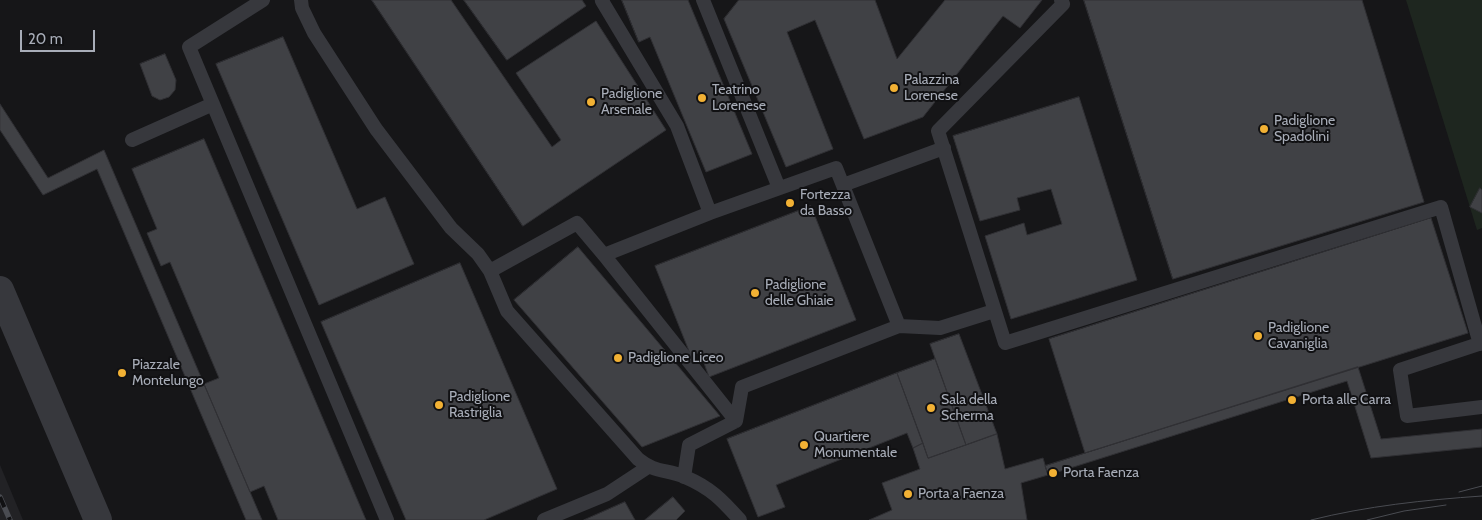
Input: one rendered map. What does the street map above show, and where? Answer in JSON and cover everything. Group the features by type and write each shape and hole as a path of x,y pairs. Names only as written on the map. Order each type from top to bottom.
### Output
{"street":[{"path":"0,290 98,520"}],"lane":[{"path":"263,0 189,47 387,520"},
{"path":"302,0 302,8 314,33 376,129 451,228 478,254 490,271 507,311 638,459 648,467 684,477 714,492 740,520"},
{"path":"603,0 677,126 710,213"},
{"path":"703,0 779,188"},
{"path":"1061,0 1063,4 938,131 1005,343 1441,207 1481,344 1400,370 1407,416 1482,407"},
{"path":"132,140 213,104"},
{"path":"843,185 944,148"},
{"path":"604,255 710,213 836,168 899,326"},
{"path":"490,271 577,223 736,421"},
{"path":"736,421 742,387 899,326 940,328 994,311"},
{"path":"684,477 689,445 736,421"},
{"path":"544,520 607,494 648,467"}],"shaded area":[{"path":"1406,0 1482,0 1482,228 1477,230"},
{"path":"0,465 23,520 0,520"}],"building":[{"name":"Padiglione Arsenale","path":"372,0 451,0 552,147 561,140 516,73 596,21 666,130 523,226"},
{"path":"464,0 582,0 586,6 507,60"},
{"name":"Teatrino Lorenese","path":"622,0 688,0 752,154 706,172 650,37 639,42"},
{"name":"Palazzina Lorenese","path":"739,0 875,0 897,59 945,0 1042,0 1020,28 1003,16 923,117 864,139 815,20 787,32 833,149 786,167 724,19"},
{"name":"Padiglione Spadolini","path":"1084,0 1362,0 1424,202 1173,279"},
{"path":"283,37 357,209 385,197 414,264 319,305 216,64"},
{"path":"165,54 176,80 175,90 169,97 160,100 152,96 140,64"},
{"path":"1079,97 1137,280 1011,319 985,236 1024,223 1027,235 1062,224 1051,189 1017,198 1020,210 980,221 953,136"},
{"path":"0,104 48,178 104,150 262,520 246,520 97,169 43,195 0,130"},
{"path":"204,139 366,520 278,520 264,486 250,492 204,384 219,378 170,262 161,266 147,233 157,229 132,169"},
{"path":"1480,188 1482,190 1482,213 1470,207"},
{"name":"Padiglione delle Ghiaie","path":"811,206 856,320 709,377 700,352 691,356 655,266"},
{"name":"Padiglione Cavaniglia","path":"1431,218 1468,333 1085,453 1049,339"},
{"name":"Padiglione Liceo","path":"578,247 720,416 642,447 514,300"},
{"name":"Padiglione Rastriglia","path":"460,263 557,489 484,520 406,520 321,322"},
{"path":"959,334 997,434 966,445 930,344"},
{"name":"Sala della Scherma","path":"935,359 966,445 928,458 897,373"},
{"path":"1358,367 1381,439 1482,429 1482,447 1371,458 1347,381 1048,475 1045,466"},
{"name":"Quartiere Monumentale","path":"897,373 923,443 913,448 907,433 776,485 785,507 758,517 727,439"},
{"path":"997,434 1005,469 1043,458 1048,475 1021,483 1027,520 869,520 892,510 882,483 920,469 913,448 923,443 928,458"},
{"path":"673,497 685,511 676,520 645,520"},
{"path":"625,502 635,520 584,520"}],"tram line":[{"path":"1459,492 1482,486"},
{"path":"1311,520 1396,504 1482,496"},
{"path":"1367,520 1404,511 1446,505"}],"railway":[{"path":"0,497 10,520"}],"place":[{"name":"Palazzina Lorenese","path":"894,88"},
{"name":"Teatrino Lorenese","path":"702,98"},
{"name":"Padiglione Arsenale","path":"591,102"},
{"name":"Padiglione Spadolini","path":"1264,129"},
{"name":"Fortezza da Basso","path":"790,203"},
{"name":"Padiglione delle Ghiaie","path":"755,293"},
{"name":"Padiglione Cavaniglia","path":"1258,336"},
{"name":"Padiglione Liceo","path":"618,358"},
{"name":"Piazzale Montelungo","path":"122,373"},
{"name":"Porta alle Carra","path":"1292,400"},
{"name":"Padiglione Rastriglia","path":"439,405"},
{"name":"Sala della Scherma","path":"931,408"},
{"name":"Quartiere Monumentale","path":"804,445"},
{"name":"Porta Faenza","path":"1053,473"},
{"name":"Porta a Faenza","path":"908,494"}]}
